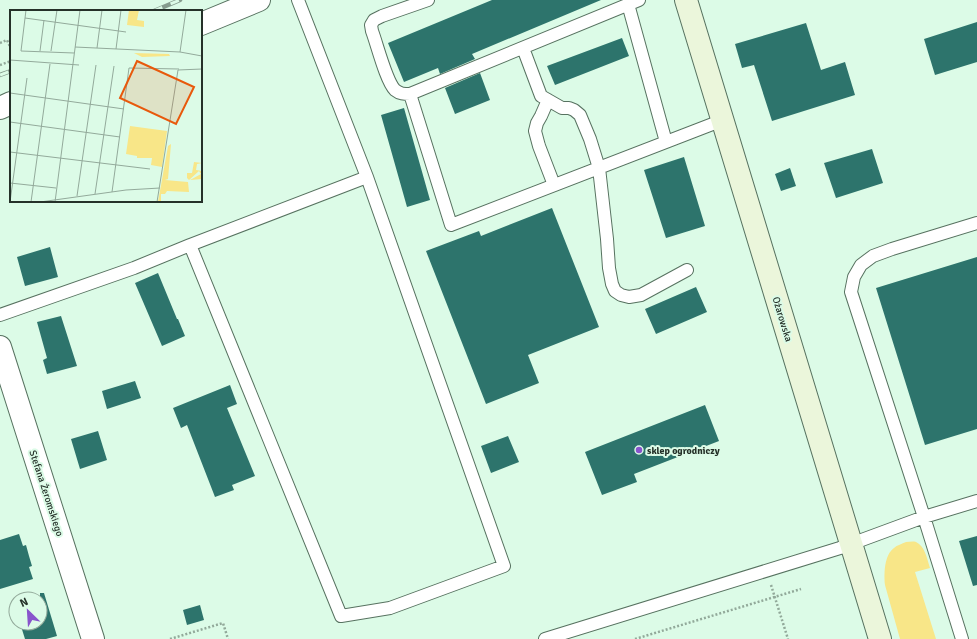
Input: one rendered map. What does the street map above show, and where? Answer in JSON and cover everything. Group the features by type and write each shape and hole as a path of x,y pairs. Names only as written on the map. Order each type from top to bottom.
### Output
{"main road":[{"name":"Ożarowska","path":"686,0 880,639"}],"street":[{"path":"202,24 259,0"},
{"path":"0,108 10,103"},
{"name":"Stefana Żeromskiego","path":"0,347 93,639"}],"lane":[{"path":"190,245 341,616 390,608 504,566 367,177 298,0"},
{"path":"428,0 382,16 374,20 371,25 389,81 396,91 402,94 410,94 634,2 666,142"},
{"path":"523,48 541,96 562,108 574,110 580,115 590,139 599,168 609,268 615,291 621,295 629,297 640,294 687,270"},
{"path":"410,94 451,225 723,120"},
{"path":"548,100 537,123 535,131 539,146 554,185"},
{"path":"0,315 134,268 367,177"},
{"path":"962,639 851,292 854,277 861,265 873,256 977,223"},
{"path":"545,639 852,544 924,517 977,501"}],"path":[{"path":"0,43 7,40 10,47"},
{"path":"0,65 10,61"},
{"path":"767,571 788,639"},
{"path":"635,639 801,589"},
{"path":"170,639 223,623 228,639"}],"shaded area":[{"path":"906,542 915,542 922,546 928,561 930,568 915,572 936,639 900,639 885,585 885,570 886,560 891,551 897,546"}],"building":[{"path":"492,0 601,0 472,54 475,59 440,74 438,68 404,82 388,43"},
{"path":"977,22 977,62 935,75 924,39"},
{"path":"806,23 821,70 845,62 855,95 772,121 754,65 742,68 735,44"},
{"path":"622,38 629,56 555,85 547,66"},
{"path":"480,73 490,100 455,114 445,88"},
{"path":"404,108 430,200 407,207 381,115"},
{"path":"872,149 883,183 836,198 824,163"},
{"path":"684,157 705,226 666,238 644,170"},
{"path":"790,168 796,186 781,191 775,174"},
{"path":"552,208 599,327 528,355 539,383 486,404 426,251 479,231 481,236"},
{"path":"50,247 58,277 25,286 17,257"},
{"path":"977,257 977,429 925,445 876,288"},
{"path":"158,273 185,336 162,346 135,283"},
{"path":"696,287 707,312 656,334 645,309"},
{"path":"61,316 77,366 47,374 43,360 47,358 37,322"},
{"path":"135,381 141,398 107,409 102,391"},
{"path":"230,385 237,404 227,408 255,476 232,485 234,490 215,497 187,425 181,428 173,408"},
{"name":"sklep ogrodniczy","path":"705,405 719,441 634,474 637,482 602,495 585,452"},
{"path":"98,431 107,460 80,469 71,439"},
{"path":"508,436 519,462 491,473 481,446"},
{"path":"19,534 23,546 26,545 32,566 29,567 33,579 0,589 0,540"},
{"path":"977,536 977,585 973,586 959,541"},
{"path":"200,605 204,620 187,625 183,610"},
{"path":"48,606 57,636 46,639 25,639 22,631 48,631"}],"railway":[{"path":"156,10 180,0"},
{"path":"0,75 10,71"}],"place":[{"name":"sklep ogrodniczy","path":"639,450"}]}
